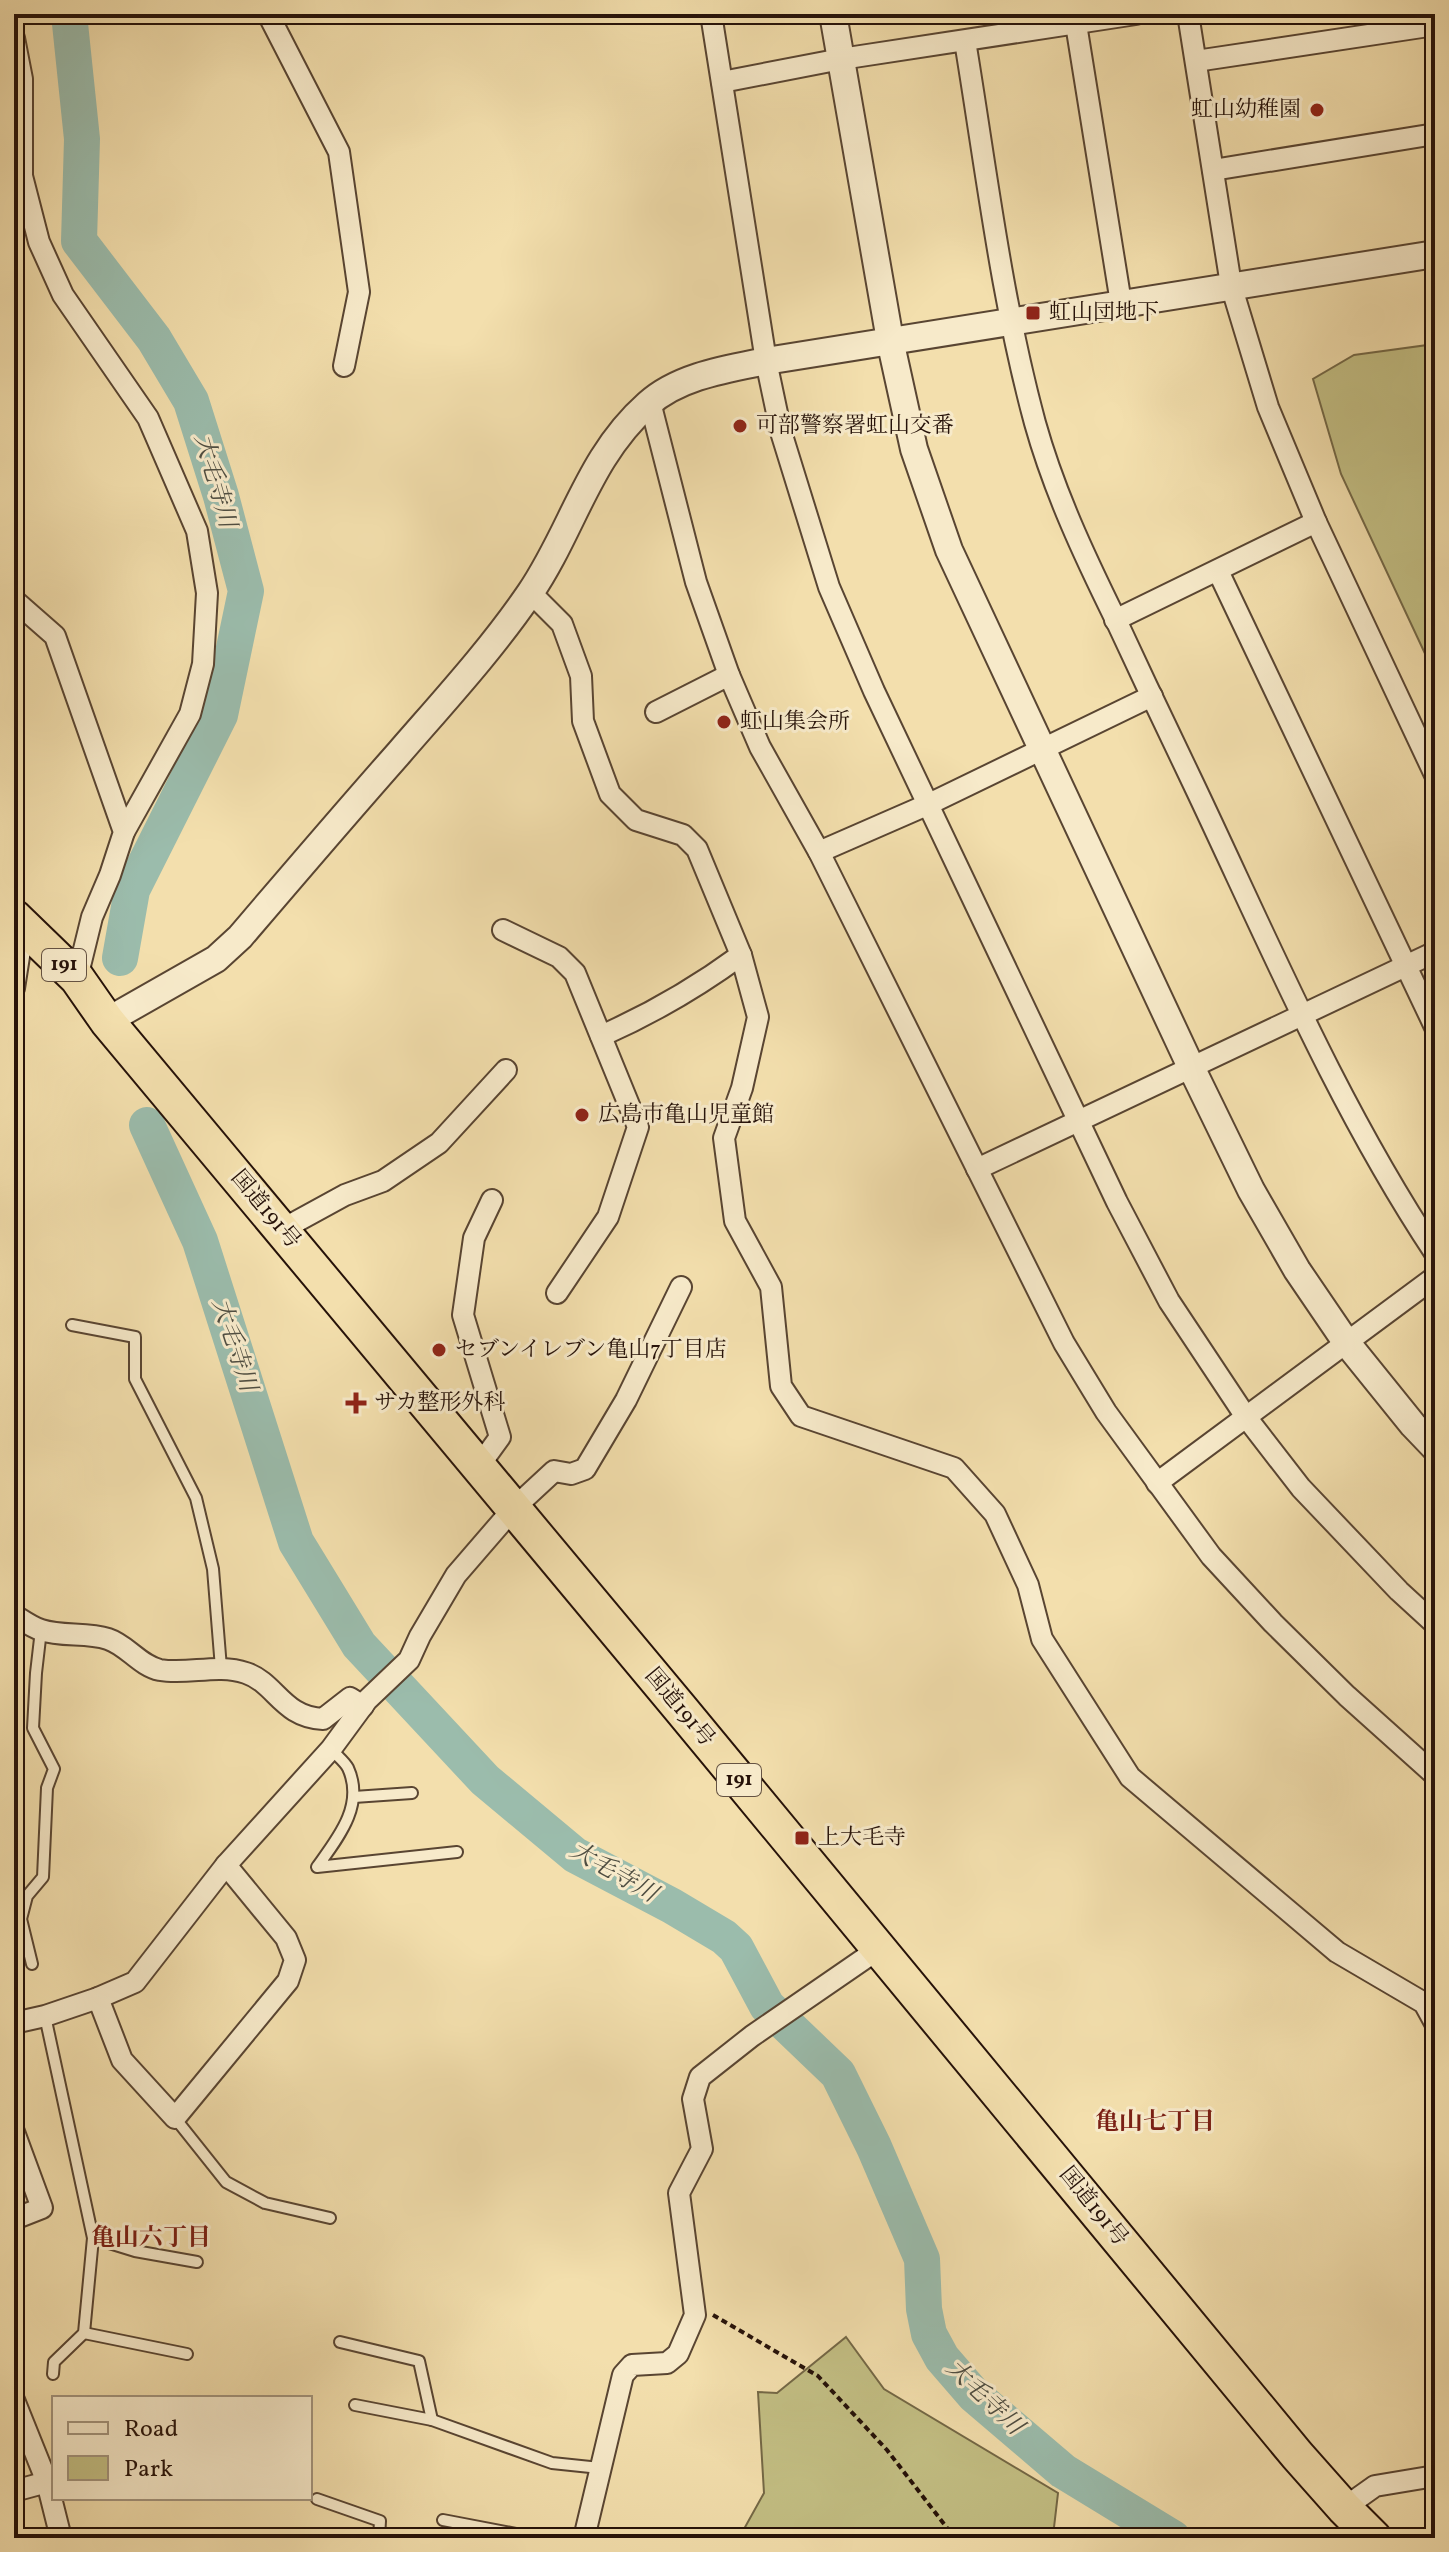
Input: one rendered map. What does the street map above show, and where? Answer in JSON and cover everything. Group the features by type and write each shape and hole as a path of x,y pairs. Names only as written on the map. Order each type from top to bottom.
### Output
{"highway":[{"name":"国道191号","path":"19,921 77,978 107,1021 680,1708 877,1950 1297,2455 1374,2538"}],"street":[{"path":"268,14 339,152 359,292 344,366"},
{"path":"711,14 766,361 781,432 829,587 874,691 1117,1202 1169,1301 1246,1417 1301,1488 1399,1591 1435,1624"},
{"path":"833,14 890,340 914,449 949,550 1251,1190 1297,1270 1346,1342 1435,1448"},
{"path":"722,82 841,59 965,41 1040,18 1076,24 1136,14"},
{"path":"1188,14 1231,285 1268,407 1316,522 1435,775"},
{"path":"1076,24 1121,303"},
{"path":"1196,61 1435,25"},
{"path":"14,38 22,79 22,176 39,242 63,295 148,418 197,531 207,593 203,664 190,714 124,832 92,917 77,978"},
{"path":"965,41 1011,322 1036,424 1053,477 1088,563 1303,1014 1399,1199 1435,1253"},
{"path":"1213,170 1435,134"},
{"path":"107,1021 216,959 240,937 487,652 551,557 594,470 616,436 650,402 688,381 766,361 1435,254"},
{"path":"650,402 696,582 729,675 760,747 819,852 1064,1343 1106,1412 1211,1556 1347,1696 1435,1775"},
{"path":"1115,620 1316,522"},
{"path":"1218,571 1435,1027"},
{"path":"530,592 562,624 581,676 583,721 610,794 636,820 683,835 697,849 741,955 758,1017 742,1088 724,1138 735,1221 771,1287 781,1386 801,1416 954,1468 995,1514 1028,1585 1042,1639 1130,1777 1337,1952 1424,2003 1435,2023"},
{"path":"14,600 55,636 124,832"},
{"path":"656,712 729,675"},
{"path":"819,852 929,804 1152,696"},
{"path":"14,988 19,921"},
{"path":"503,930 559,957 575,973 638,1127 608,1217 557,1293"},
{"path":"977,1169 1435,952"},
{"path":"601,1036 701,985 741,955"},
{"path":"281,1230 345,1195 383,1181 439,1143 506,1070"},
{"path":"479,1466 500,1437 463,1315 474,1238 492,1200"},
{"path":"1157,1483 1435,1277"},
{"path":"15,2022 45,2016 135,1982 226,1865 331,1749 365,1703 409,1660 456,1575 513,1509 554,1471 571,1474 585,1469 626,1400 681,1287"},
{"path":"14,1615 41,1630 109,1639 152,1668 164,1671 221,1668 248,1674 285,1706 313,1718 323,1719 350,1698 365,1703"},
{"path":"98,1998 122,2060 175,2118 288,1981 295,1960 286,1938 226,1865"},
{"path":"584,2538 623,2375 632,2365 667,2363 678,2354 695,2315 679,2193 702,2149 693,2099 700,2077 752,2036 877,1950"},
{"path":"14,2132 42,2208 14,2219"},
{"path":"14,2400 47,2482 61,2538"},
{"path":"1344,2508 1375,2486 1435,2476"},
{"path":"14,2491 47,2482"}],"lane":[{"path":"72,1325 135,1337 135,1379 196,1498 213,1569 221,1668"},
{"path":"32,1964 21,1919 27,1896 43,1877 47,1788 54,1769 33,1728 41,1630"},
{"path":"331,1749 348,1767 354,1797 343,1831 317,1867 457,1852"},
{"path":"354,1797 412,1793"},
{"path":"45,2016 93,2238 84,2333 54,2362 53,2374"},
{"path":"175,2118 226,2182 265,2203 330,2218"},
{"path":"93,2238 135,2251 197,2262"},
{"path":"84,2333 187,2354"},
{"path":"340,2342 419,2361 432,2420"},
{"path":"355,2405 432,2420 552,2463 600,2468"},
{"path":"317,2499 380,2521 379,2538"},
{"path":"443,2520 537,2538"}],"path":[{"path":"695,2315 710,2313 818,2376 887,2450 958,2538"}],"green space":[{"path":"1435,344 1435,675 1341,474 1313,379 1354,355"},
{"path":"846,2337 884,2389 1058,2493 1053,2536 1056,2538 739,2538 764,2493 758,2392 777,2393"}],"waterway":[{"name":"大毛寺川","path":"69,14 82,139 79,241 154,339 191,401 221,496 246,591 220,715 132,890 120,958"},
{"name":"大毛寺川","path":"147,1125 200,1241 296,1542 359,1645 485,1780 575,1855 672,1906 724,1937 736,1948 767,2006 838,2074 874,2147 922,2259 924,2309 929,2334 942,2358 974,2395 1063,2471 1173,2538"}],"place":[{"name":"虹山幼稚園","path":"1317,110"},
{"name":"虹山団地下","path":"1033,313"},
{"name":"可部警察署虹山交番","path":"740,426"},
{"name":"虹山集会所","path":"724,722"},
{"name":"広島市亀山児童館","path":"582,1115"},
{"name":"セブンイレブン亀山7丁目店","path":"439,1350"},
{"name":"サカ整形外科","path":"356,1403"},
{"name":"上大毛寺","path":"802,1838"}],"district":[{"name":"亀山七丁目","path":"1155,2123"},
{"name":"亀山六丁目","path":"151,2239"}]}
